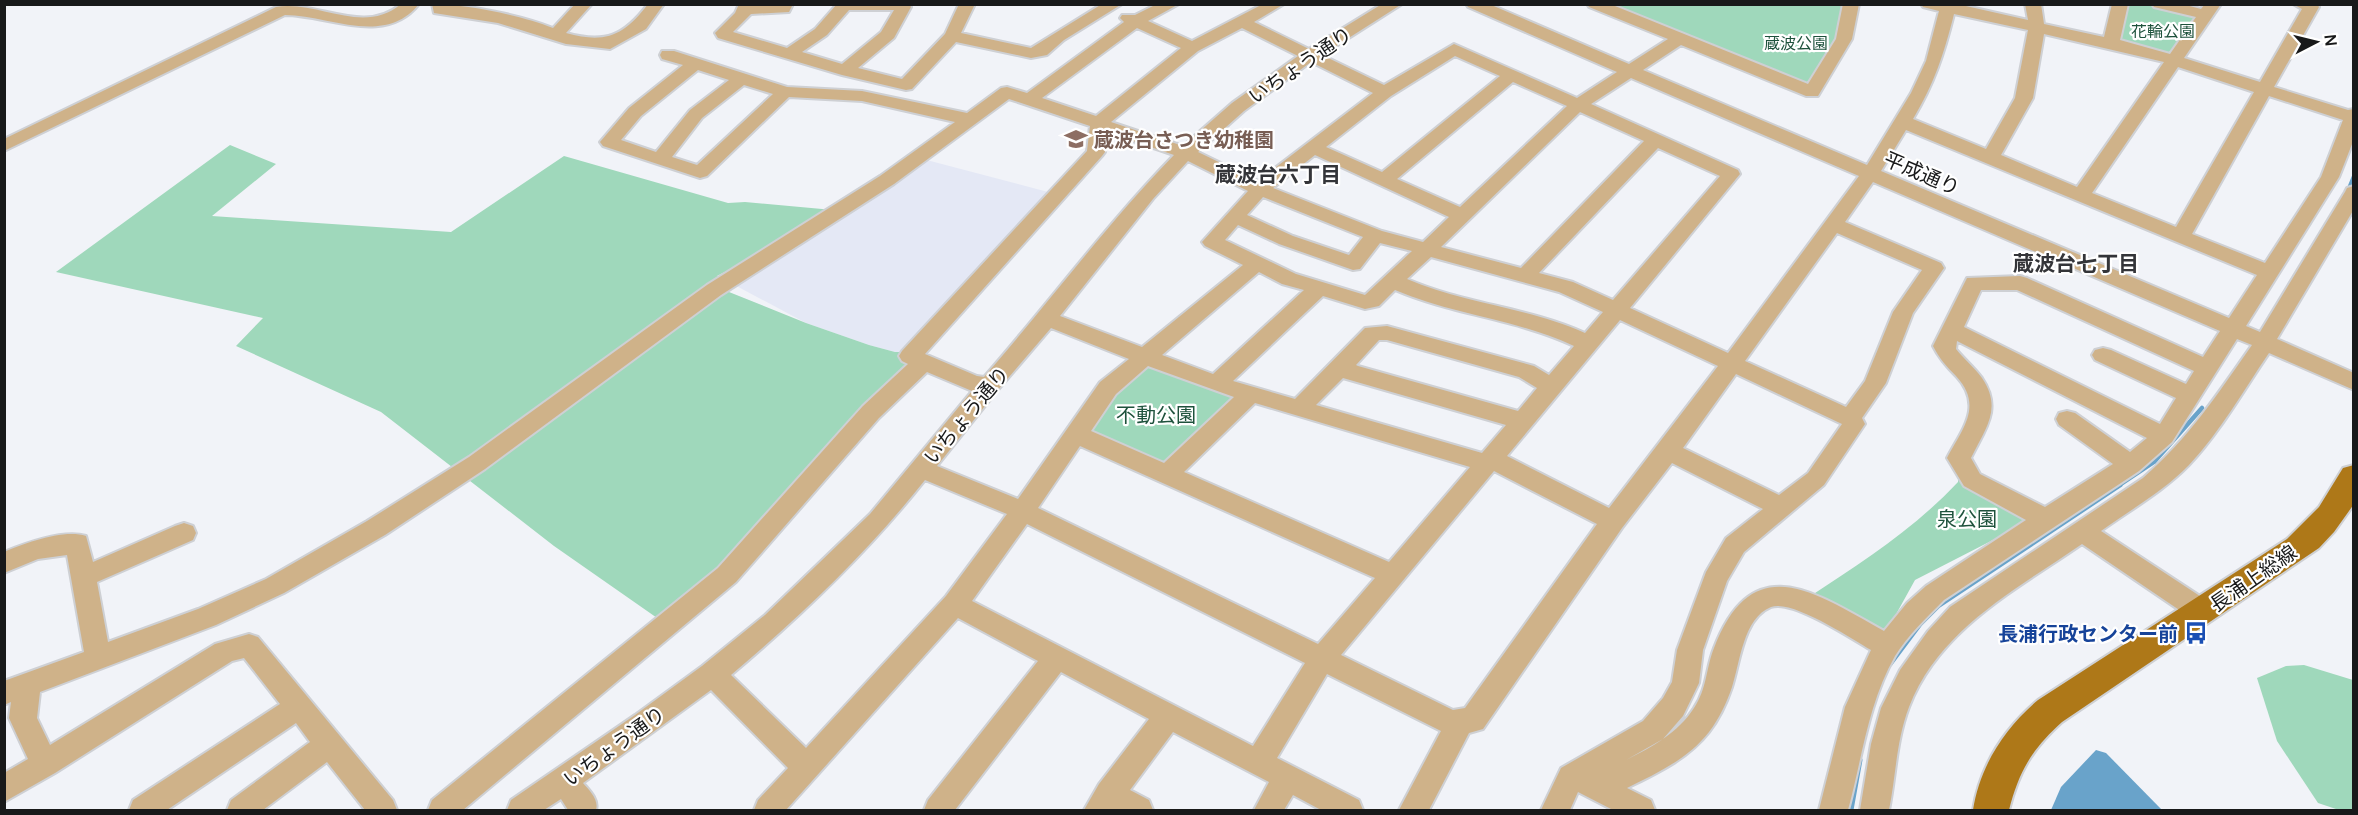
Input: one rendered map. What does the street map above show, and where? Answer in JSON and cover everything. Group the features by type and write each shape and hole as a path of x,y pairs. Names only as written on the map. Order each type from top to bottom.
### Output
{"main road":[{"name":"長浦上総線","path":"1991,810 2003,768 2031,727 2050,711 2204,612 2298,548 2320,529 2339,504 2354,476"}],"street":[{"path":"4,146 282,10 302,10 366,23 379,23 402,15 411,4"},
{"path":"441,4 440,10 499,18 566,39 610,44 640,26 656,4"},
{"path":"556,35 585,4"},
{"path":"785,4 783,9 747,7 737,21 726,28 724,35 906,85 952,36 967,4"},
{"path":"1030,99 1136,21 1171,4"},
{"path":"989,385 974,384 910,356 1096,152 1099,123 1192,47 1276,4"},
{"name":"いちょう通り","path":"521,810 566,782 712,675 826,575 879,521 989,385 1047,319 1146,195 1186,153 1238,107 1310,55 1394,4"},
{"name":"平成通り","path":"1474,4 2267,338 2354,382"},
{"name":"平成通り","path":"1492,4 1634,70"},
{"path":"1595,4 1812,92 1844,39 1851,4"},
{"path":"1990,158 2024,98 2037,27 2033,4"},
{"path":"2111,43 2120,4"},
{"path":"2081,195 2209,10 2160,4"},
{"path":"2181,236 2311,7 2301,4"},
{"path":"789,54 821,32 845,5 898,5 903,7 888,35 845,70"},
{"path":"952,36 1031,53 1041,51 1104,6 1192,47"},
{"path":"921,469 1023,512 1451,722 1460,723 1473,720 1613,521 1668,452 1872,171 1920,93 1934,62 1942,6 2111,43 2174,60 2353,116 2330,177 2164,436 2131,465 2055,512 1935,593 1916,611 1887,646 1859,706 1834,810"},
{"path":"1242,22 1385,92"},
{"path":"1259,761 1322,659 1731,174 1579,104 1454,49 1385,92 1260,189 1212,242 1289,279 1365,302 1372,301 1579,104 1679,39"},
{"path":"668,55 786,92 862,96 968,119"},
{"path":"695,64 643,105 609,142 700,172 786,92"},
{"path":"1384,180 1511,75"},
{"path":"660,159 696,114 742,78"},
{"path":"45,764 23,718 16,689 207,617 265,591 376,528 477,463 714,290 887,180 1007,92 1186,153 1260,189 1376,235 1566,287 1618,309 1850,418 1854,424 1816,479 1735,545 1715,579 1689,650 1685,683 1673,707 1653,730 1572,777 1555,810"},
{"path":"1901,121 2268,272"},
{"path":"1526,275 1655,140"},
{"path":"1314,148 1462,215"},
{"path":"1875,810 1890,724 1901,693 1935,639 1959,615 2151,484 2179,460 2201,435 2267,338 2354,192"},
{"path":"1236,217 1286,240 1353,264 1376,235"},
{"path":"1833,224 1934,268 1903,312 1875,383 1850,418"},
{"path":"768,810 955,604 1023,512 1108,388 1256,264"},
{"path":"1392,281 1419,294 1566,331 1589,344"},
{"path":"2204,612 2087,529 2055,512 1972,480 1959,458 1984,406 1981,393 1973,381 1946,352 1944,346 1974,283 2020,283 2207,368"},
{"path":"1216,384 1319,288"},
{"path":"1047,319 1250,395 1489,461 1613,521"},
{"path":"1953,330 2164,436"},
{"path":"1299,409 1373,333 1387,333 1526,371 1552,387"},
{"name":"平成通り","path":"2267,338 2354,368"},
{"path":"2103,355 2191,396"},
{"path":"442,810 727,575 871,412 923,363"},
{"path":"1344,364 1350,372 1523,421"},
{"path":"1167,475 1250,395"},
{"path":"2067,419 2131,465"},
{"path":"1076,434 1392,574"},
{"path":"1668,452 1781,507"},
{"path":"83,577 184,533"},
{"path":"4,563 34,550 77,543 98,658"},
{"path":"1598,788 1670,751 1699,724 1712,702 1722,676 1728,647 1750,607 1772,596 1786,596 1808,604 1887,646"},
{"path":"955,604 1349,810"},
{"path":"4,789 224,652 249,645 383,810"},
{"path":"938,810 1057,657"},
{"path":"712,675 807,768"},
{"path":"143,810 299,706"},
{"path":"1139,810 1103,802 1168,716"},
{"path":"1414,810 1460,723"},
{"path":"241,810 329,744"},
{"path":"1572,777 1641,810"},
{"path":"1268,810 1287,778"},
{"path":"566,782 583,805 582,810"}],"shaded area":[{"path":"919,158 1048,192 909,352 895,352 869,345 806,323 729,282"}],"green space":[{"name":"蔵波公園","path":"1595,5 1851,5 1844,39 1812,92"},
{"name":"花輪公園","path":"2120,5 2160,5 2205,15 2174,60 2111,43"},
{"path":"230,145 276,164 212,216 451,232 564,156 728,203 745,202 844,211 717,276 729,292 806,323 869,345 895,352 909,352 904,369 717,571 660,620 554,546 381,412 236,346 263,318 56,272"},
{"name":"不動公園","path":"1147,356 1250,395 1166,475 1076,434"},
{"name":"泉公園","path":"1958,474 2032,520 1915,580 1884,636 1809,597 1887,544 1924,515 1958,482"},
{"path":"2304,665 2353,680 2353,810 2339,810 2318,803 2277,741 2257,678 2286,666"}],"water":[{"path":"2096,750 2106,753 2162,810 2051,810 2061,787"}],"waterway":[{"path":"2347,193 2354,176"},
{"path":"2118,486 2154,462 2202,408"},
{"path":"1890,664 1920,624 1938,606 2120,485"},
{"path":"1851,810 1860,760"}],"place":[{"name":"蔵波台さつき幼稚園","path":"1076,139"},
{"name":"長浦行政センター前","path":"2196,633"}],"district":[{"name":"蔵波台六丁目","path":"1278,174"},
{"name":"蔵波台七丁目","path":"2076,263"}]}
